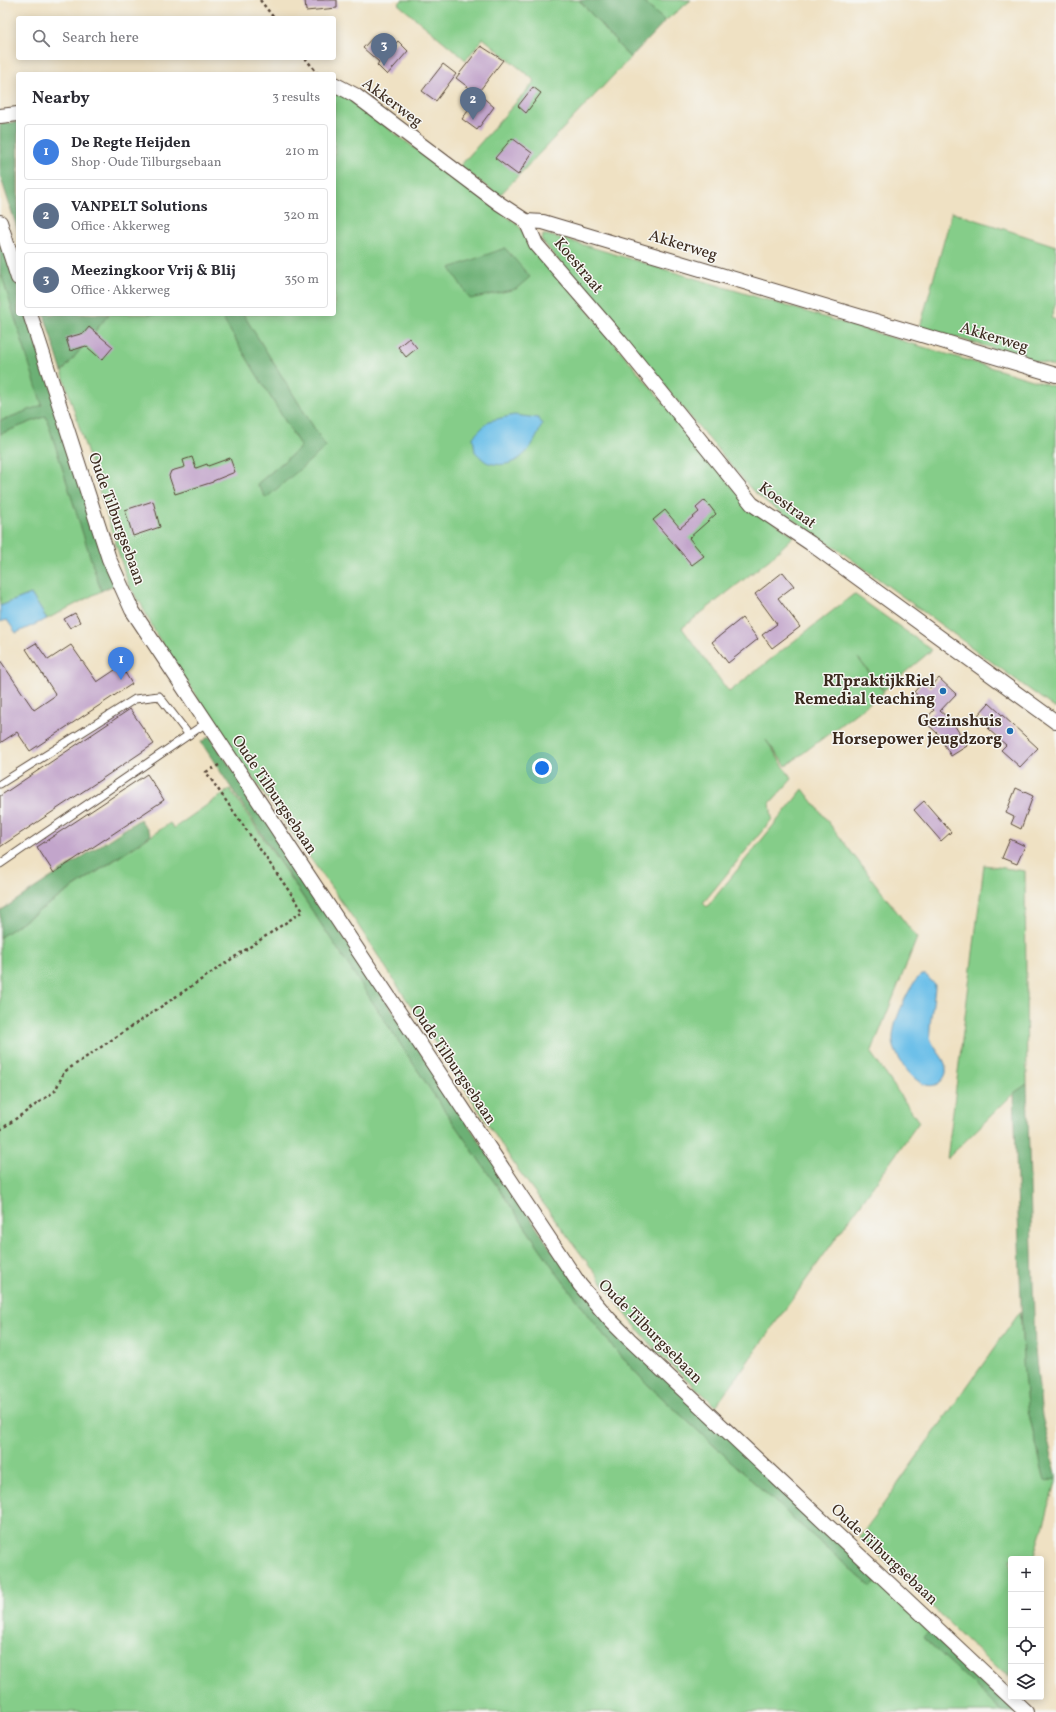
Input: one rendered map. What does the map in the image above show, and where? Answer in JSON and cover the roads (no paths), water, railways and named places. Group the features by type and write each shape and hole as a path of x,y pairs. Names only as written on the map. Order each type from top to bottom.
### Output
{"street":[{"name":"Akkerweg","path":"336,85 355,95 488,196 526,221 543,222 1056,375"},
{"path":"0,116 16,114"},
{"name":"Koestraat","path":"526,221 536,244 628,352 752,504 821,551 1056,722"},
{"path":"0,222 16,272"},
{"name":"Oude Tilburgsebaan","path":"31,316 114,572 132,610 531,1214 594,1302 662,1370 1026,1712"}],"lane":[{"path":"0,784 135,699 159,696 189,735"},
{"path":"0,864 206,723"}],"water":[{"path":"514,415 538,418 542,424 539,433 529,449 516,460 508,464 499,465 485,461 475,452 473,437 489,421"},
{"path":"31,594 47,619 16,633 7,620 0,622 0,606"},
{"path":"921,975 926,975 935,985 930,1035 931,1040 946,1068 946,1074 942,1080 932,1086 917,1080 910,1073 898,1057 893,1042 894,1027 897,1017 913,985"}],"place":[{"name":"Meezingkoor Vrij & Blij","path":"384,66"},
{"name":"VANPELT Solutions","path":"473,120"},
{"name":"De Regte Heijden","path":"121,680"},
{"name":"RTpraktijkRiel Remedial teaching","path":"943,691"},
{"name":"Gezinshuis Horsepower jeugdzorg","path":"1010,731"}]}
